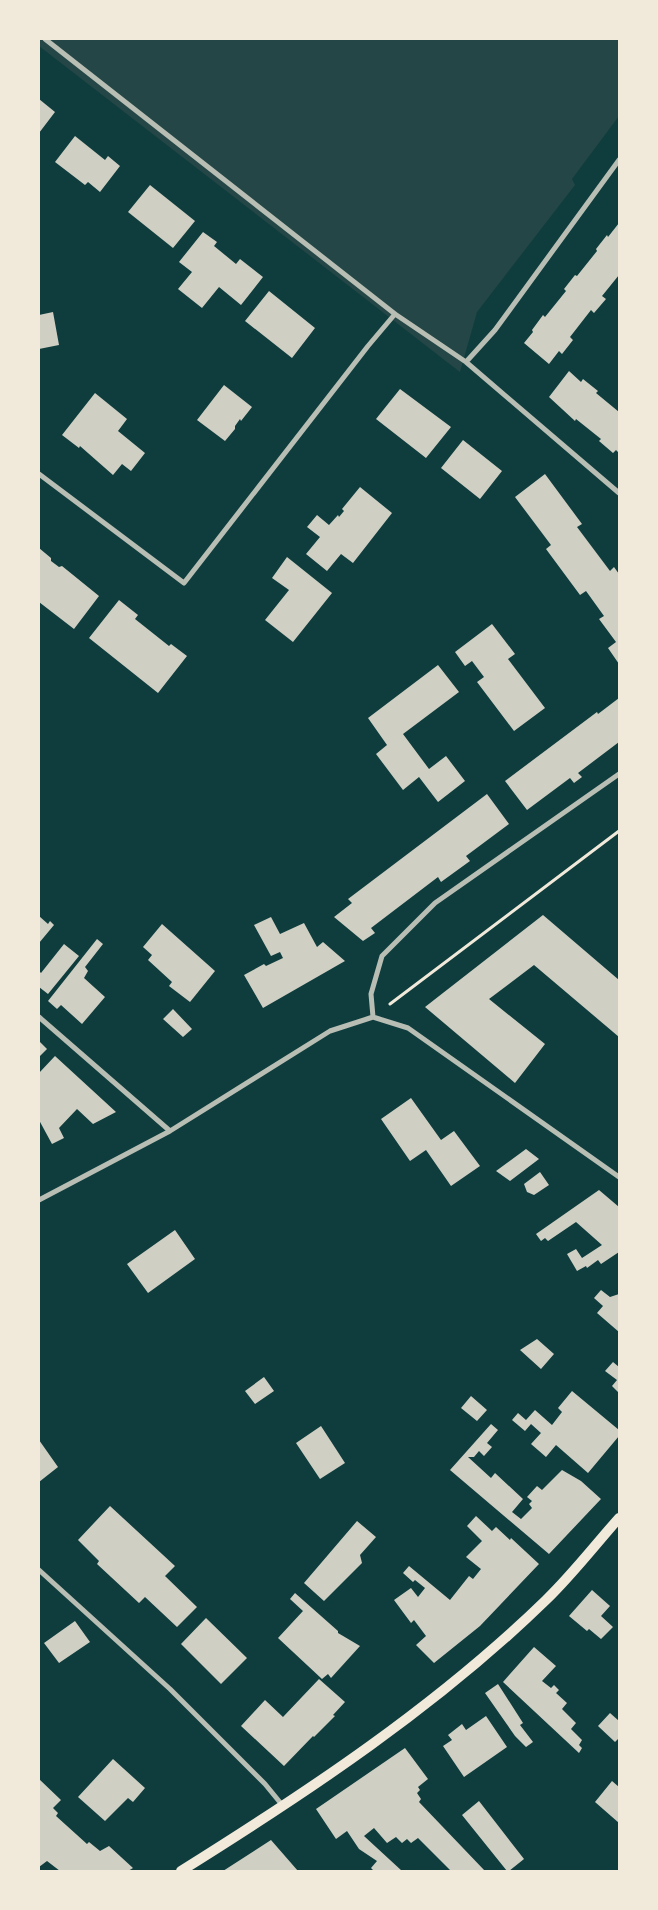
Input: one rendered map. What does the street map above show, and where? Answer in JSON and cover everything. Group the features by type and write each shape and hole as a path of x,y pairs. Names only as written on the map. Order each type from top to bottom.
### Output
{"main road":[{"path":"181,1871 283,1807 430,1702 547,1600 619,1518"}],"street":[{"path":"45,39 395,314 466,362 619,492"},
{"path":"466,362 496,330 619,160"},
{"path":"39,474 184,583 395,314"},
{"path":"373,1017 371,994 382,956 436,903 619,774"},
{"path":"39,1017 170,1131"},
{"path":"39,1200 170,1131 330,1031 373,1017 408,1028 619,1177"},
{"path":"39,1570 170,1689 265,1784 283,1807"}],"path":[{"path":"373,1017 619,831"}],"shaded area":[{"path":"39,39 619,39 619,116 572,179 575,185 477,312 460,372 39,46"}],"building":[{"path":"39,99 55,112 39,133"},
{"path":"75,136 105,160 108,156 120,166 100,192 88,182 85,185 55,162"},
{"path":"150,185 195,221 173,248 128,212"},
{"path":"619,223 619,275 602,296 606,299 594,313 591,310 570,337 573,340 562,354 559,351 549,364 524,343 543,315 545,317 566,291 564,289 575,275 577,276 607,235 608,237"},
{"path":"203,232 217,242 214,246 236,264 240,259 263,277 241,305 219,287 202,308 178,289 192,272 179,262"},
{"path":"269,291 315,328 292,358 245,321"},
{"path":"53,312 59,345 39,349 39,315"},
{"path":"569,371 581,382 583,379 598,391 596,393 619,412 619,453 616,450 613,453 599,441 601,439 576,419 575,421 549,397"},
{"path":"224,385 252,407 241,421 240,419 235,429 225,441 197,420"},
{"path":"400,389 451,427 426,458 376,419"},
{"path":"95,393 127,419 118,431 145,453 131,471 122,464 113,475 80,446 79,448 62,435"},
{"path":"463,440 502,471 480,499 441,468"},
{"path":"545,474 582,524 577,527 610,571 614,567 619,574 619,664 608,648 616,642 599,619 604,616 586,591 580,595 546,549 551,545 515,497"},
{"path":"360,487 392,513 353,563 341,554 327,571 306,554 320,537 307,527 317,515 329,525 344,511 342,509"},
{"path":"39,548 51,558 51,561 59,567 62,566 99,596 74,629 39,602"},
{"path":"287,557 332,593 293,642 265,620 289,590 272,578"},
{"path":"119,600 138,615 135,619 169,646 171,644 187,656 158,693 89,638"},
{"path":"492,624 515,654 508,659 545,708 514,731 477,682 484,677 472,661 465,666 455,652"},
{"path":"438,665 459,692 403,734 429,769 446,756 465,781 438,802 419,777 403,790 376,754 387,745 368,718"},
{"path":"619,698 619,742 578,773 582,777 574,783 570,778 527,810 505,781 597,712 598,714"},
{"path":"487,794 509,824 466,856 470,861 441,882 438,877 371,928 375,933 363,941 334,917 352,903 348,899"},
{"path":"543,915 619,980 619,1037 534,965 489,999 545,1044 515,1083 425,1007"},
{"path":"39,916 48,924 50,921 54,925 39,943"},
{"path":"271,917 280,934 304,923 317,947 323,942 345,961 263,1008 244,975 264,964 266,966 283,958 280,952 271,956 254,925"},
{"path":"162,924 215,971 190,1002 169,986 172,982 148,960 152,955 143,947"},
{"path":"97,939 103,944 85,967 88,971 84,978 105,997 82,1024 61,1005 57,1009 48,1001"},
{"path":"64,944 79,956 48,994 39,987 39,971 41,973"},
{"path":"173,1009 192,1029 183,1037 163,1019"},
{"path":"39,1041 47,1049 39,1057"},
{"path":"55,1056 116,1112 93,1124 77,1109 59,1128 64,1138 52,1144 39,1120 39,1073"},
{"path":"411,1098 441,1140 454,1131 480,1166 451,1186 426,1150 410,1161 381,1119"},
{"path":"526,1149 539,1159 510,1181 496,1171"},
{"path":"540,1172 549,1185 534,1195 527,1192 524,1184"},
{"path":"599,1190 619,1207 619,1252 601,1264 598,1260 587,1268 586,1266 577,1271 567,1254 576,1249 582,1258 602,1245 576,1222 548,1241 545,1238 541,1241 536,1234"},
{"path":"175,1230 195,1259 148,1293 127,1264"},
{"path":"601,1290 610,1297 619,1294 619,1332 597,1313 603,1306 594,1298"},
{"path":"537,1339 554,1354 541,1369 520,1350"},
{"path":"613,1362 619,1367 619,1393 612,1386 617,1380 605,1371"},
{"path":"264,1377 274,1391 255,1404 245,1391"},
{"path":"572,1391 619,1430 619,1436 588,1473 556,1445 546,1457 531,1444 541,1433 531,1424 525,1431 512,1420 518,1413 526,1420 535,1410 552,1425 562,1412 558,1408"},
{"path":"471,1396 487,1410 477,1421 461,1408"},
{"path":"491,1424 498,1430 487,1443 492,1447 484,1456 479,1451 474,1457 468,1457 491,1478 495,1473 523,1499 512,1512 521,1519 532,1508 529,1504 532,1501 527,1497 537,1486 542,1490 562,1470 581,1481 601,1499 549,1554 450,1470"},
{"path":"321,1426 345,1463 320,1479 296,1443"},
{"path":"39,1440 58,1467 39,1482"},
{"path":"110,1506 175,1566 165,1576 197,1607 177,1627 145,1597 139,1603 97,1564 99,1561 78,1540"},
{"path":"476,1516 492,1531 496,1527 510,1540 511,1538 539,1564 480,1626 434,1663 416,1645 426,1636 414,1620 411,1623 394,1600 411,1588 418,1597 425,1588 415,1580 413,1582 403,1573 409,1566 450,1600 469,1576 473,1579 481,1569 466,1557 482,1541 467,1526"},
{"path":"357,1521 376,1537 360,1555 362,1563 324,1601 304,1583"},
{"path":"592,1590 610,1606 601,1616 613,1627 601,1639 589,1629 587,1631 569,1616"},
{"path":"295,1593 338,1633 360,1646 331,1678 328,1674 322,1679 278,1638 303,1611 290,1599"},
{"path":"206,1618 247,1658 221,1684 181,1644"},
{"path":"75,1621 90,1642 59,1663 44,1643"},
{"path":"534,1647 556,1666 542,1681 551,1688 554,1685 559,1690 556,1693 567,1703 562,1709 576,1723 571,1729 582,1740 579,1745 582,1748 579,1753 503,1682"},
{"path":"319,1679 345,1702 333,1715 335,1716 284,1766 241,1726 265,1700 283,1717"},
{"path":"498,1684 523,1723 520,1725 533,1742 526,1747 515,1736 485,1693"},
{"path":"610,1713 619,1721 619,1738 615,1742 598,1726"},
{"path":"486,1716 507,1747 464,1777 443,1746 452,1740 448,1735 462,1724 466,1730"},
{"path":"405,1748 428,1779 418,1787 420,1790 417,1793 421,1799 419,1802 485,1871 451,1871 418,1838 411,1843 407,1839 402,1843 396,1837 387,1843 374,1828 364,1836 402,1871 374,1871 371,1868 377,1861 359,1849 347,1831 336,1839 316,1809"},
{"path":"113,1759 145,1788 133,1802 128,1798 105,1821 78,1797"},
{"path":"39,1779 61,1800 53,1808 58,1813 56,1816 87,1844 89,1842 100,1851 109,1846 133,1868 128,1871 60,1871 47,1861 39,1867"},
{"path":"612,1781 619,1787 619,1823 595,1802"},
{"path":"479,1801 524,1859 509,1871 507,1871 462,1815"},
{"path":"271,1840 298,1871 223,1871"}]}
